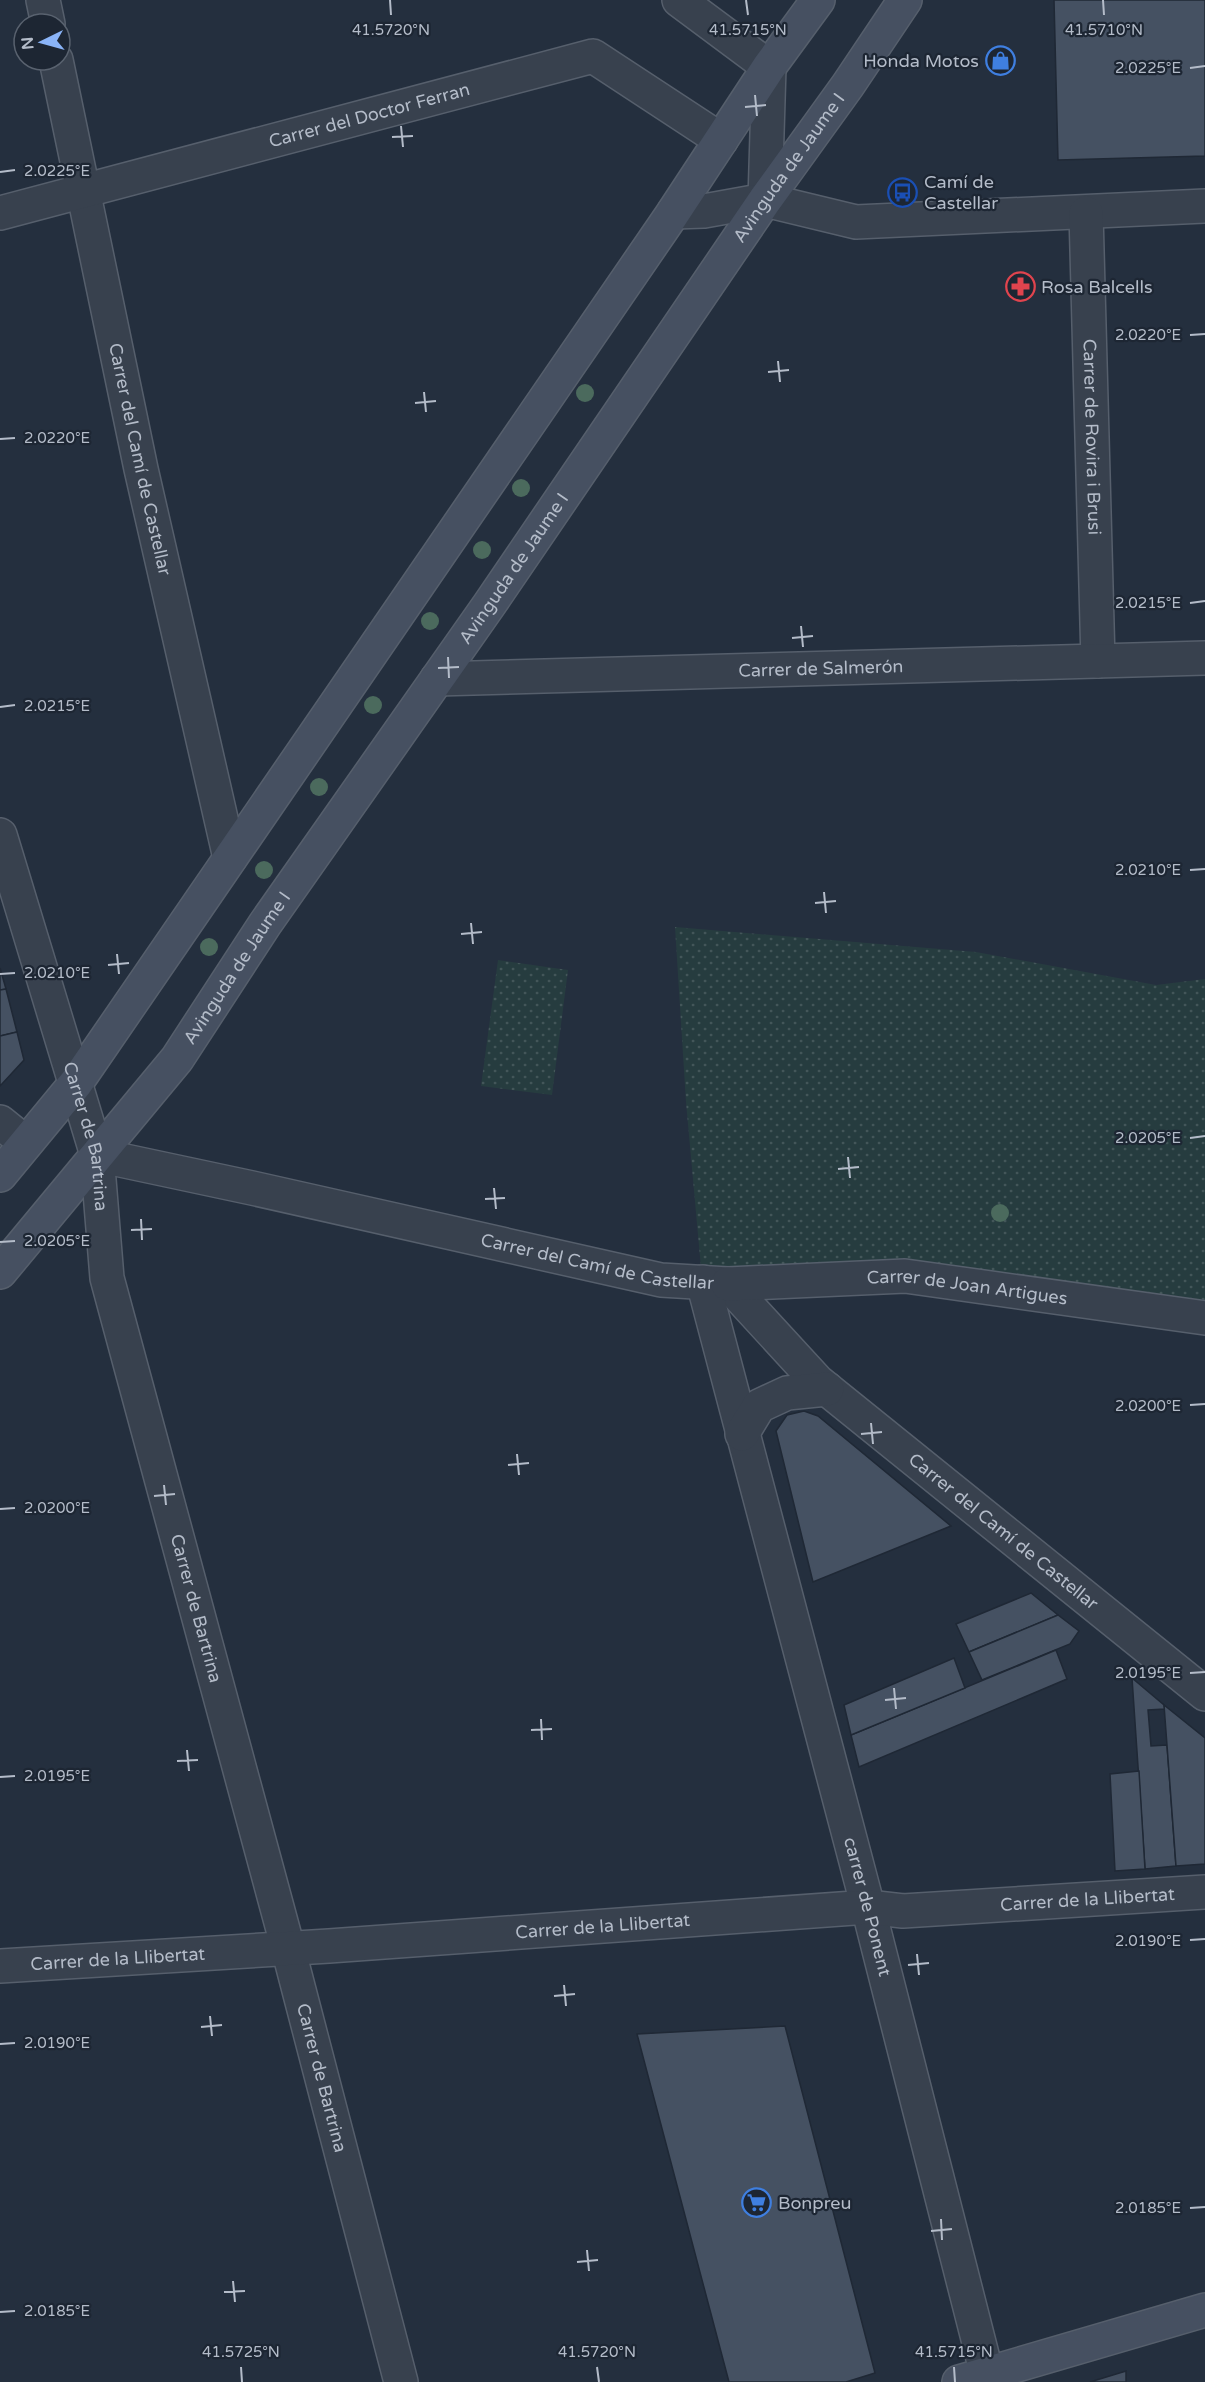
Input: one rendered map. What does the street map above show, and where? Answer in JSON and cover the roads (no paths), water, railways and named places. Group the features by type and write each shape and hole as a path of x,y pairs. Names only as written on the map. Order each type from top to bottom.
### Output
{"street":[{"path":"679,0 769,67"},
{"path":"0,1174 76,1083 674,212 769,67 818,0"},
{"name":"Avinguda de Jaume I","path":"0,1272 177,1059 265,924 437,679 905,0"},
{"name":"Carrer del Doctor Ferran","path":"0,213 593,56 721,140"},
{"path":"765,200 769,67"},
{"name":"Carrer del Camí de Castellar","path":"59,72 141,469 230,858"},
{"path":"674,212 704,211 765,200 856,222 1205,206"},
{"name":"Carrer de Rovira i Brusi","path":"1086,213 1098,661"},
{"name":"Carrer de Salmerón","path":"437,679 1205,658"},
{"name":"Carrer de Bartrina","path":"0,835 97,1155 107,1278 288,1948 401,2382"},
{"path":"0,1122 26,1143"},
{"name":"Carrer del Camí de Castellar","path":"97,1155 661,1280 716,1283 817,1381 1205,1694"},
{"name":"Carrer de Joan Artigues","path":"716,1283 905,1276 1205,1318"},
{"name":"carrer de Ponent","path":"716,1283 742,1434 868,1907 978,2379"},
{"path":"742,1434 759,1406 787,1393 827,1389"},
{"name":"Carrer de la Llibertat","path":"0,1966 868,1907 903,1911 1205,1892"},
{"path":"978,2379 1205,2310"}],"place":[{"name":"Honda Motos","path":"1000,61"},
{"name":"Camí de Castellar","path":"903,192"},
{"name":"Rosa Balcells","path":"1020,287"},
{"name":"Bonpreu","path":"757,2203"}]}
